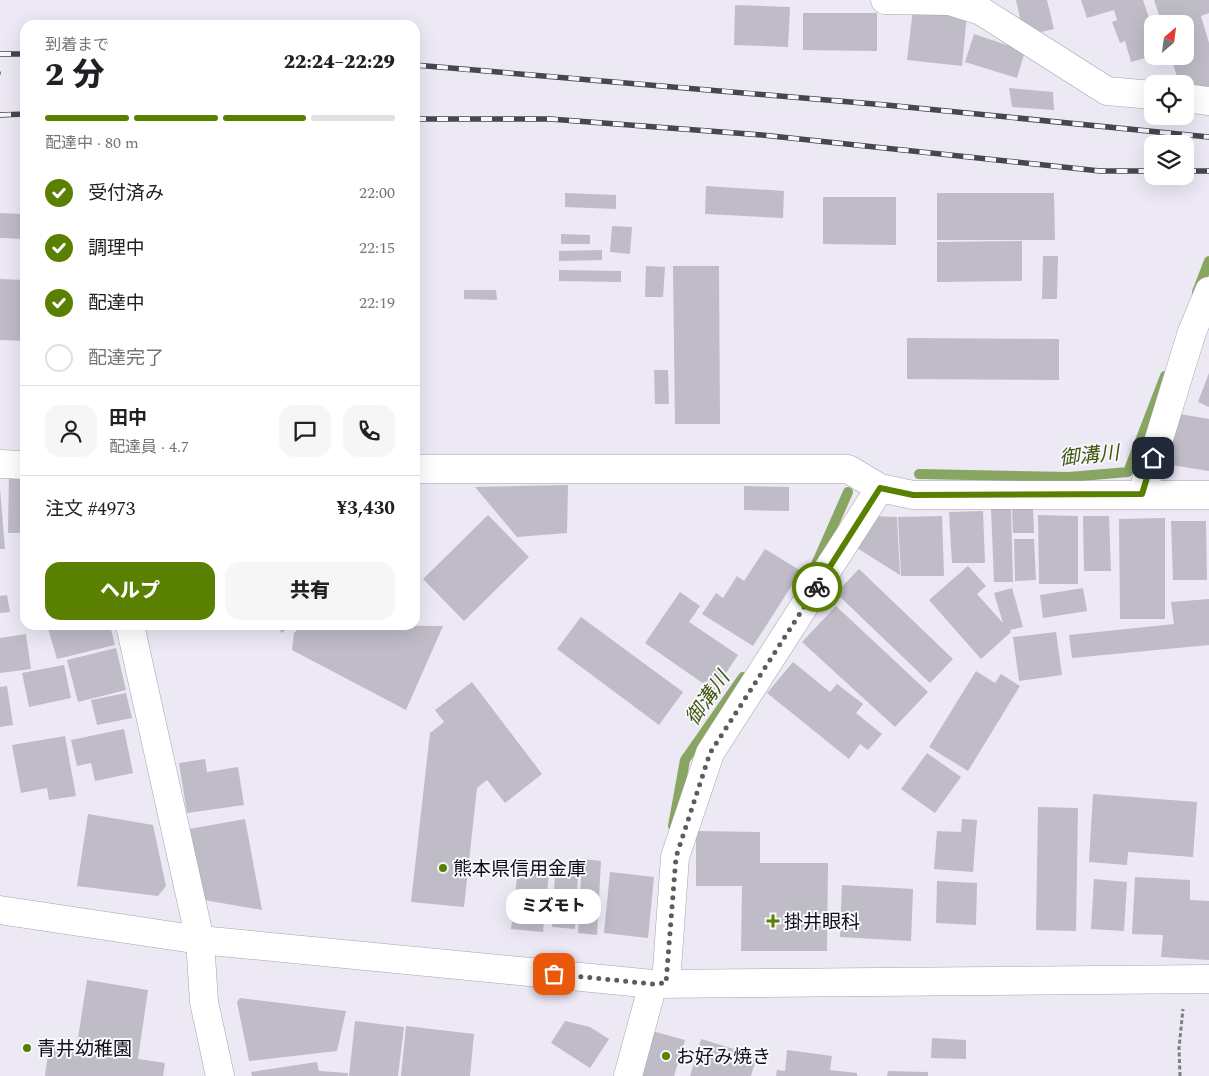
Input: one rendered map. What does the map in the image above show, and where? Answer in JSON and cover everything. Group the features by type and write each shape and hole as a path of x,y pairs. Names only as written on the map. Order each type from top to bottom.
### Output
{"street":[{"path":"884,0 949,1 981,11 1108,91 1144,94"},
{"path":"1194,99 1209,101"},
{"path":"1142,494 1192,332 1209,291"},
{"path":"0,464 20,465"},
{"path":"420,469 848,469 880,488 913,495 1209,495"},
{"path":"628,1076 659,984 676,857 710,753 880,488"},
{"path":"131,630 200,940 204,1002 220,1076"},
{"path":"0,910 200,940 659,984 1197,978"}],"path":[{"path":"1180,1076 1179,1048 1197,978"}],"building":[{"path":"1016,0 1047,0 1054,29 1024,36"},
{"path":"1081,0 1143,0 1148,15 1144,15 1144,58 1131,62 1125,41 1120,43 1112,22 1117,20 1114,10 1087,18"},
{"path":"1154,0 1209,0 1209,13 1201,16 1209,43 1209,86 1194,90 1194,75 1176,75 1174,65 1194,65 1194,15 1159,15"},
{"path":"735,5 790,7 788,47 734,45"},
{"path":"913,9 967,14 962,66 907,60"},
{"path":"803,13 877,13 877,51 803,50"},
{"path":"974,34 1025,51 1017,78 965,62"},
{"path":"1009,88 1053,92 1054,110 1012,107"},
{"path":"706,186 784,191 783,218 705,214"},
{"path":"565,193 616,195 616,209 565,207"},
{"path":"937,193 1054,193 1055,240 937,240"},
{"path":"823,197 896,197 896,245 823,244"},
{"path":"0,213 20,214 20,239 0,238"},
{"path":"612,226 632,227 630,254 610,252"},
{"path":"561,234 590,235 590,244 561,244"},
{"path":"1022,241 1022,281 937,282 937,242"},
{"path":"602,250 602,260 559,261 559,251"},
{"path":"1043,256 1058,256 1057,299 1042,299"},
{"path":"646,266 665,267 663,297 645,297"},
{"path":"673,266 719,266 720,424 675,424"},
{"path":"559,270 621,271 621,282 559,281"},
{"path":"0,279 20,280 20,341 0,340"},
{"path":"464,290 496,290 497,300 464,299"},
{"path":"907,338 1059,339 1059,380 907,379"},
{"path":"654,370 668,370 669,404 655,404"},
{"path":"1209,373 1209,407 1198,402"},
{"path":"1174,413 1209,419 1209,471 1165,464"},
{"path":"9,474 20,475 20,533 8,533"},
{"path":"568,485 567,533 517,537 475,487"},
{"path":"744,486 789,487 789,511 744,510"},
{"path":"0,488 5,549 0,549"},
{"path":"1012,506 1033,506 1034,533 1013,533"},
{"path":"1011,508 1013,582 994,582 991,509"},
{"path":"983,511 985,563 952,563 949,512"},
{"path":"488,515 529,557 464,621 423,579"},
{"path":"1038,515 1078,516 1078,584 1039,584"},
{"path":"872,516 897,517 900,575 857,548"},
{"path":"942,516 944,576 901,576 898,517"},
{"path":"1083,516 1109,516 1111,571 1084,571"},
{"path":"1165,518 1165,619 1120,619 1119,519"},
{"path":"1171,521 1206,521 1207,580 1173,580"},
{"path":"1014,539 1034,539 1036,580 1015,581"},
{"path":"765,549 801,571 753,646 702,614 716,593 723,598 737,576 744,581"},
{"path":"968,566 986,586 977,594 1003,623 994,593 1012,588 1023,627 1010,630 1011,632 981,659 929,600"},
{"path":"859,569 953,659 930,683 836,593"},
{"path":"1083,588 1087,611 1043,618 1040,595"},
{"path":"680,592 700,606 689,622 738,655 714,691 645,643"},
{"path":"7,595 10,612 0,613 0,596"},
{"path":"1209,599 1209,645 1072,658 1069,635 1174,624 1171,602"},
{"path":"836,606 928,692 895,727 802,642"},
{"path":"581,617 683,692 659,725 557,649"},
{"path":"420,626 443,626 406,710 292,650 294,633 297,630 420,630"},
{"path":"48,630 111,630 115,645 57,659"},
{"path":"1056,632 1062,675 1019,681 1013,637"},
{"path":"26,634 31,669 0,673 0,638"},
{"path":"116,648 126,690 78,702 67,660"},
{"path":"793,662 830,692 837,684 863,704 856,713 882,734 868,750 860,744 849,759 767,693"},
{"path":"64,665 71,698 29,707 22,673"},
{"path":"976,671 995,683 1001,674 1020,686 968,771 929,747"},
{"path":"472,682 542,774 505,803 487,780 477,788 464,907 411,902 430,733 444,722 435,710"},
{"path":"7,686 13,725 0,727 0,687"},
{"path":"126,693 132,718 97,725 91,700"},
{"path":"124,729 133,773 95,781 91,763 77,766 71,740"},
{"path":"65,736 76,796 49,800 47,788 21,793 12,745"},
{"path":"927,753 961,777 935,813 901,789"},
{"path":"205,759 207,772 238,767 244,805 187,813 179,763"},
{"path":"1093,794 1197,802 1193,857 1128,852 1127,865 1089,862"},
{"path":"1038,807 1078,808 1076,931 1036,930"},
{"path":"88,814 153,825 166,886 158,896 77,886"},
{"path":"245,819 262,910 204,900 189,829"},
{"path":"962,819 977,820 973,872 934,869 937,831 961,832"},
{"path":"696,831 760,832 760,863 828,863 827,951 741,951 742,886 696,886"},
{"path":"582,859 601,861 597,935 578,933"},
{"path":"518,869 549,873 543,932 511,929"},
{"path":"555,872 578,874 575,929 552,927"},
{"path":"610,872 654,877 648,938 604,933"},
{"path":"1135,877 1190,880 1190,900 1209,901 1209,960 1161,957 1163,935 1132,934"},
{"path":"1094,879 1127,882 1124,931 1091,929"},
{"path":"937,881 977,883 976,925 936,923"},
{"path":"842,885 913,889 911,941 840,937"},
{"path":"87,980 148,990 138,1059 165,1063 163,1076 45,1076 49,1047 76,1051"},
{"path":"240,998 346,1011 337,1051 249,1061 237,1002"},
{"path":"355,1021 404,1027 398,1076 349,1076"},
{"path":"565,1021 590,1027 609,1039 590,1068 551,1043"},
{"path":"406,1026 474,1034 470,1076 401,1076"},
{"path":"652,1031 685,1040 674,1076 639,1076"},
{"path":"932,1038 966,1040 966,1059 931,1058"},
{"path":"701,1039 757,1056 751,1076 690,1076"},
{"path":"787,1050 832,1056 830,1070 857,1073 857,1076 776,1076 777,1070 785,1071"},
{"path":"317,1062 319,1071 348,1073 348,1076 252,1076 251,1072"},
{"path":"888,1071 928,1072 928,1076 887,1076"}],"waterway":[{"name":"御溝川","path":"1197,292 1209,261"},
{"name":"御溝川","path":"919,474 1069,477 1128,472 1165,376"},
{"name":"御溝川","path":"814,569 848,492"},
{"name":"御溝川","path":"673,826 685,760 743,677"}],"railway":[{"path":"0,54 20,54"},
{"path":"420,65 886,105 1209,137"},
{"path":"0,115 20,114"},
{"path":"420,119 550,119 762,135 1100,171 1144,171"},
{"path":"1194,171 1209,171"}],"way so far":[{"path":"554,974 653,984 666,983 676,857 710,753 817,587"}],"place":[{"name":"熊本県信用金庫","path":"443,868"},
{"name":"掛井眼科","path":"773,921"},
{"name":"ミズモト","path":"554,974"},
{"name":"青井幼稚園","path":"27,1048"},
{"name":"お好み焼き","path":"666,1056"}],"route":[{"path":"817,587 880,488 913,495 1142,494 1153,458"}]}
